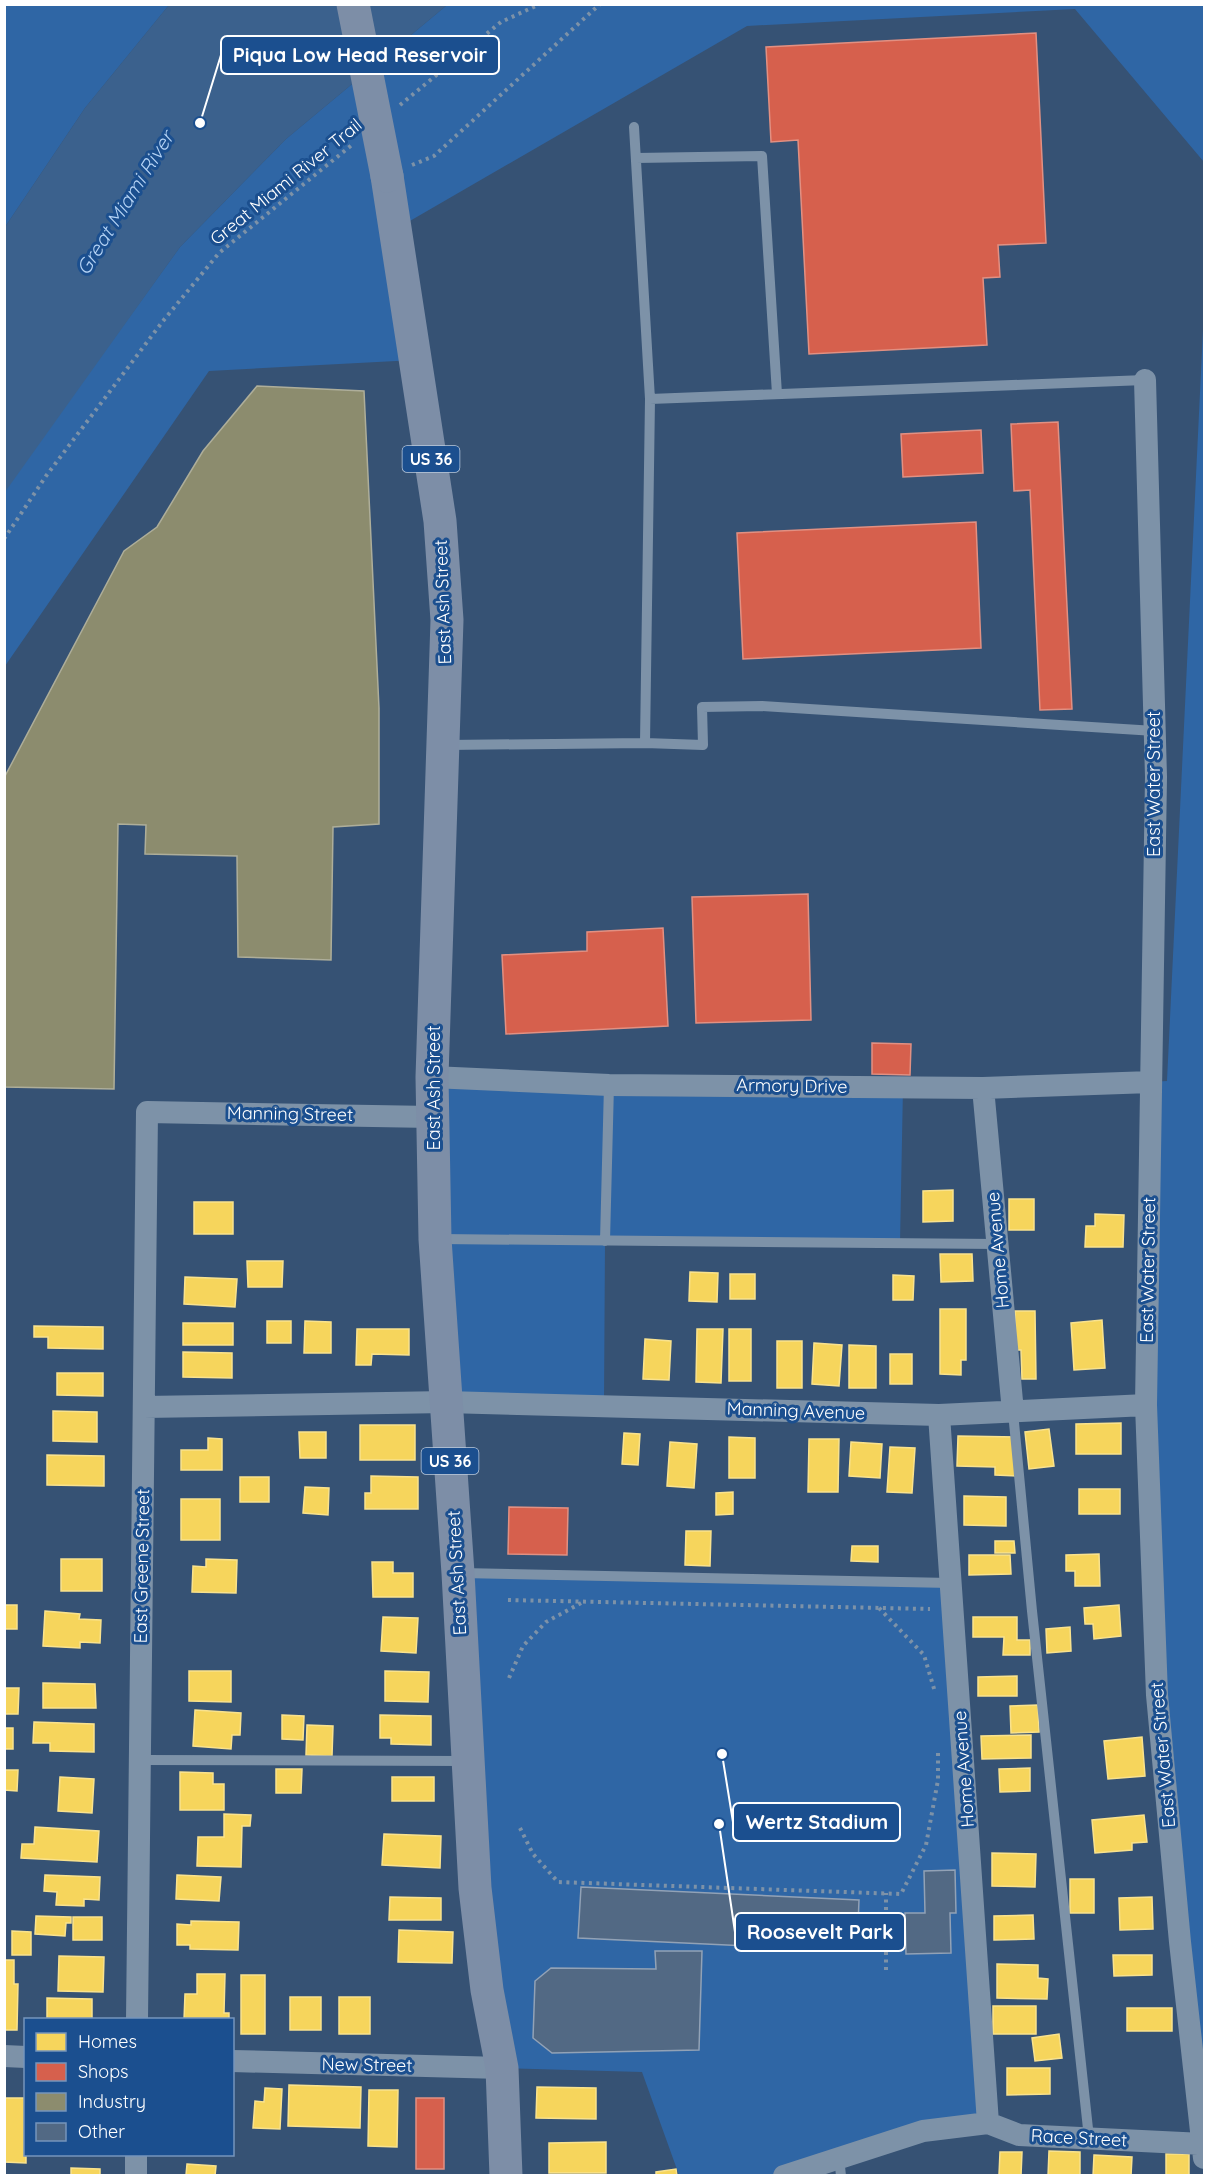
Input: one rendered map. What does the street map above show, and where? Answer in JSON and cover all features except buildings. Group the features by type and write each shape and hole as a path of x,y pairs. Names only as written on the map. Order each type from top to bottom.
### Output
{"main road":[{"name":"East Ash Street","path":"353,4 387,176 440,521 447,620 432,1077 435,1239 458,1573 475,1888 487,1990 502,2068 506,2175"}],"street":[{"name":"East Water Street","path":"1145,380 1156,777 1146,1405 1157,1695 1180,1942 1204,2151"},
{"name":"Armory Drive","path":"432,1077 609,1084 983,1088 1151,1082"},
{"name":"Home Avenue","path":"983,1088 1013,1412"},
{"name":"Manning Street","path":"147,1112 432,1117"},
{"name":"East Greene Street","path":"137,2018 147,1112"},
{"name":"Manning Avenue","path":"144,1407 446,1402 939,1415 1146,1405"},
{"name":"Home Avenue","path":"939,1415 988,2123"},
{"path":"4,2056 24,2057"},
{"name":"New Street","path":"234,2061 502,2068"},
{"name":"Race Street","path":"784,2175 840,2166 923,2131 988,2123 1019,2135 1089,2138 1204,2151"},
{"path":"136,2156 136,2175"}],"lane":[{"path":"634,127 650,399 645,743"},
{"path":"636,159 762,156 777,394"},
{"path":"650,399 1145,380"},
{"path":"444,745 645,743 703,746 702,707 762,706 1155,731"},
{"path":"605,1240 609,1084"},
{"path":"435,1239 997,1244"},
{"path":"1013,1412 1040,1692 1089,2138"},
{"path":"458,1573 951,1583"},
{"path":"140,1760 467,1761"}],"path":[{"path":"395,110 501,22 540,4"},
{"path":"387,176 434,156 600,4"},
{"name":"Great Miami River Trail","path":"4,539 60,457 163,321 219,253 359,139"},
{"path":"508,1600 930,1609"},
{"path":"509,1678 523,1646 546,1622 584,1601"},
{"path":"879,1608 924,1655 935,1694"},
{"path":"520,1828 533,1854 558,1882 901,1894 926,1845 938,1780 938,1747"},
{"path":"886,1893 886,1970"}],"shaded area":[{"path":"5,5 169,5 85,108 5,227"},
{"path":"447,5 1204,5 1204,162 1075,9 747,26 396,229 415,360 209,371 5,666 4,492 11,481 180,247 286,139"},
{"path":"1204,309 1204,2158 1157,1695 1151,1082 1167,1081"},
{"path":"432,1077 903,1087 900,1243 605,1241 604,1405 446,1402"},
{"path":"458,1573 951,1583 988,2123 784,2175 679,2175 642,2072 502,2068"}],"water":[{"name":"Great Miami River","path":"169,5 447,5 286,139 180,247 5,492 5,227 85,108"}],"place":[{"name":"Piqua Low Head Reservoir","path":"200,123"},
{"name":"Wertz Stadium","path":"722,1754"},
{"name":"Roosevelt Park","path":"719,1824"}]}
